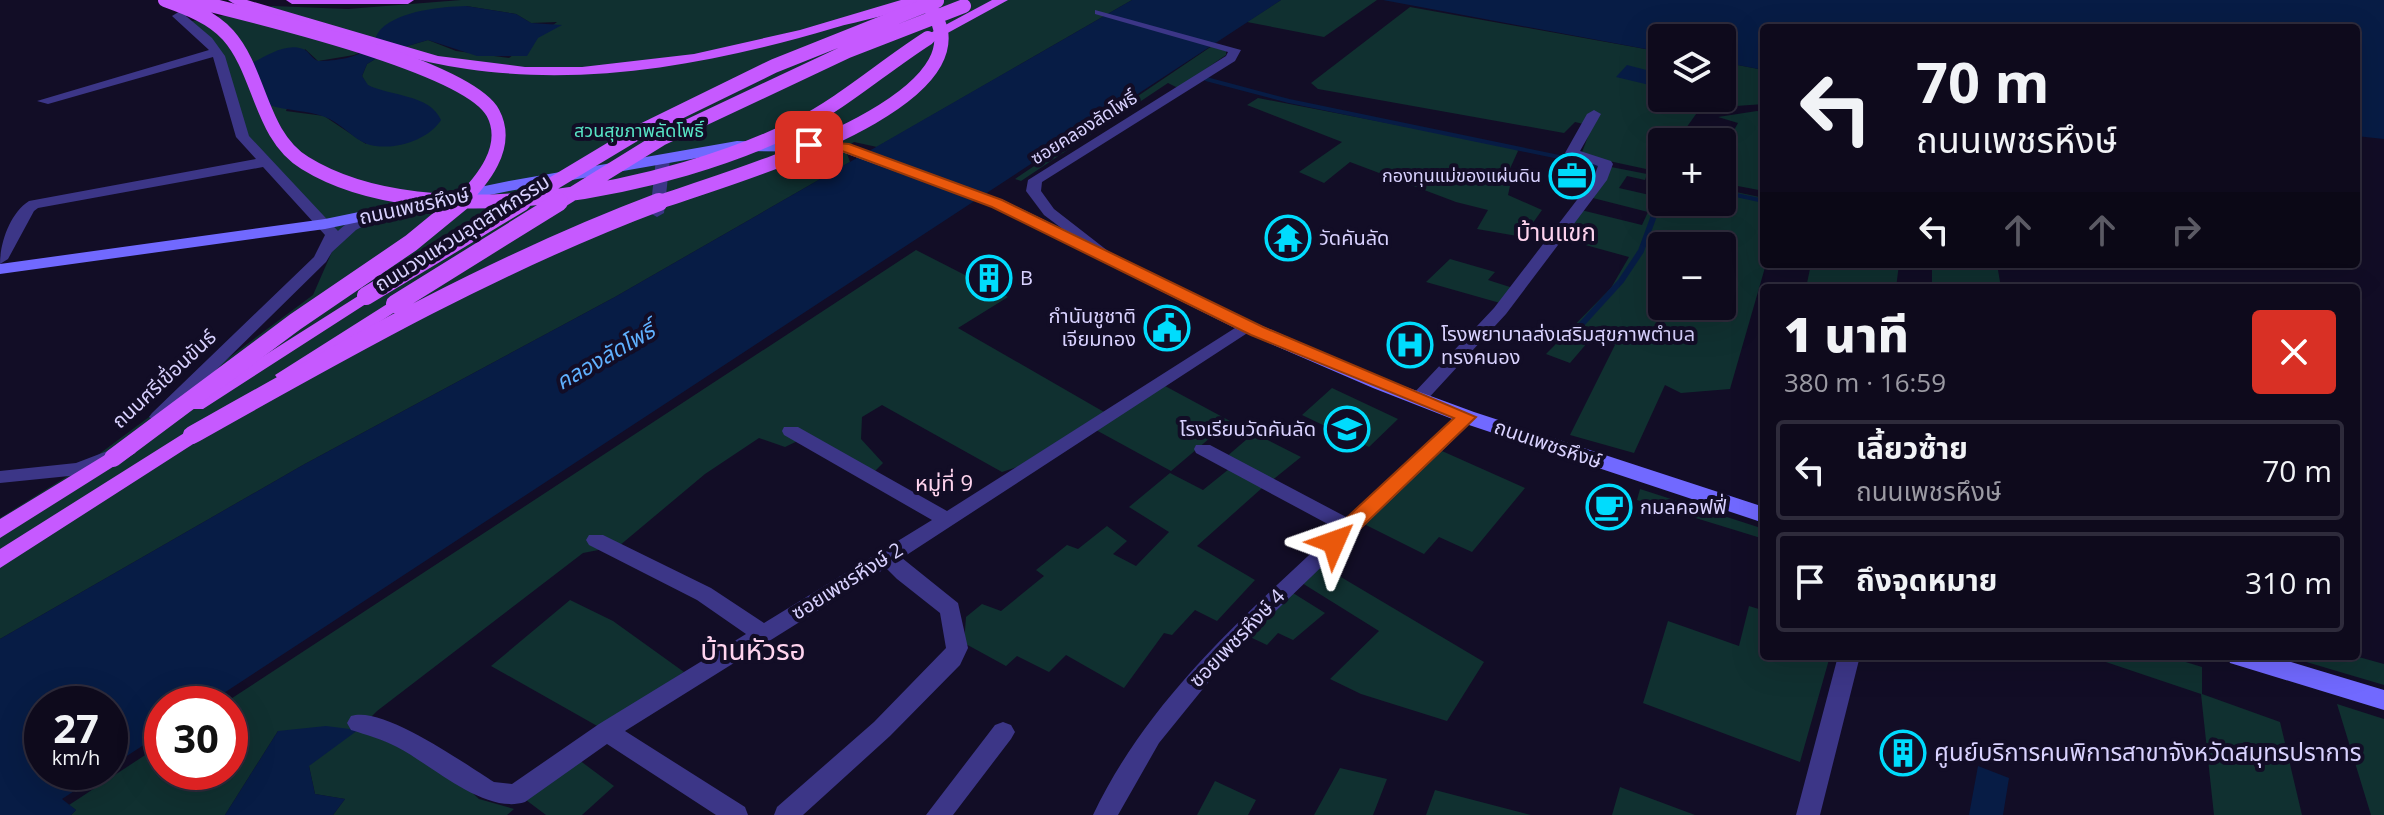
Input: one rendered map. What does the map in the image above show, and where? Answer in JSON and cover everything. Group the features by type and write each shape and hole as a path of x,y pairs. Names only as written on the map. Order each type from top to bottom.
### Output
{"main road":[{"path":"165,0 199,14 229,35 247,64 272,131 304,163 329,177 395,195 492,200 546,197 651,179 762,143 839,101 928,38 1002,0"},
{"name":"ถนนวงแหวนอุตสาหกรรม","path":"113,458 279,333 444,217 486,173 496,152 500,133 495,116 484,101 443,77 191,0"},
{"path":"234,0 434,58 469,65 550,71 696,60 786,40 914,0"},
{"path":"292,0 408,0"},
{"path":"192,435 487,273 594,227 819,142 886,109 912,92 940,60 942,24 935,10 923,0"},
{"name":"ถนนวงแหวนอุตสาหกรรม","path":"0,530 481,224 639,132 774,66 939,0"},
{"name":"ถนนวงแหวนอุตสาหกรรม","path":"0,560 563,197 661,139 834,57 979,0"},
{"name":"ถนนเพชรหึงษ์","path":"0,269 325,224 737,146 844,147 997,203 1246,326 1418,399 1760,514"},
{"path":"2252,660 2384,700"}],"street":[{"path":"208,0 178,16 216,52 243,137 333,234 323,256"},
{"name":"ซอยคลองลัดโพธิ์","path":"1103,13 1235,48 1231,58 1040,175 1032,186 1034,198 1045,211 1103,248 1112,261"},
{"path":"43,101 216,52"},
{"path":"1418,399 1500,311 1600,180 1606,164 1572,153 1594,114"},
{"path":"657,213 663,159"},
{"path":"0,259 28,208 34,204 265,162"},
{"name":"ถนนศรีเขื่อนขันธ์","path":"0,477 79,469 136,438 351,227 382,212"},
{"name":"ซอยเพชรหึงษ์ 2","path":"359,723 385,730 409,742 477,787 508,795 534,784 607,731 947,520 1246,326"},
{"name":"ซอยเพชรหึงษ์ 4","path":"1105,815 1138,756 1204,670 1467,417"},
{"path":"791,431 947,520"},
{"path":"1203,449 1350,527"},
{"path":"596,540 704,594 763,634"},
{"path":"786,815 903,709 952,659 957,648 950,609 904,574 888,556"},
{"path":"1808,815 1848,660"},
{"path":"607,731 643,759 696,787 736,815"},
{"path":"938,815 1003,732"}],"green space":[{"name":"สวนสุขภาพลัดโพธิ์","path":"461,0 1132,0 877,147 854,142 845,148 850,162 615,297 303,465 0,639 0,518 79,469 313,295 334,247 333,234 243,137 219,56 188,22 273,6 348,9","holes":["466,6 516,14 531,23 557,22 509,58 456,51 428,40 387,52 367,64 362,76 367,85 377,90 366,144 324,116 286,111 305,49 318,61 354,55"]},
{"path":"1281,0 1377,0 1324,37 1247,22"},
{"path":"1410,7 1648,50 1648,112 1698,112 1686,128 1648,128 1648,169 1581,155 1592,126 1575,122 1564,133 1318,89 1311,83"},
{"path":"1212,46 1226,51 1226,55 1178,88 1168,83 1021,181 1015,179"},
{"path":"1736,65 1760,69 1760,104 1736,106"},
{"path":"1258,98 1516,148 1518,151 1503,184 1510,186 1508,195 1542,210 1523,237 1477,229 1488,210 1456,202 1350,162 1324,183 1299,172 1342,142 1247,105"},
{"path":"1760,111 1760,190 1736,186 1735,128 1738,123 1718,117"},
{"path":"1611,167 1647,174 1645,180 1627,176 1619,188 1648,195 1648,212 1589,197"},
{"path":"1736,192 1760,197 1760,268 1765,268 1730,389 1681,393 1665,385 1634,453 1570,435 1615,345 1593,336 1570,363 1546,354 1611,288 1629,257 1560,238 1581,210 1642,225 1648,212 1648,216 1736,216"},
{"path":"916,250 1008,297 958,328 1104,412 1017,467 1002,472 882,405 862,417 861,439 883,463 874,472 808,436 785,447 759,438 705,474 619,546 583,553 377,711 358,730 407,750 464,785 479,799 514,809 507,815 333,815 345,799 315,794 309,766 278,731 248,779 248,688"},
{"path":"1450,259 1495,272 1488,280 1513,288 1500,303 1426,282"},
{"path":"1810,268 1898,268 1896,284 1807,284"},
{"path":"1932,268 1998,268 2000,284 1932,284"},
{"path":"1165,386 1230,421 1171,471 1096,430"},
{"path":"1332,388 1398,419 1369,447 1302,415"},
{"path":"1254,433 1301,457 1270,482 1225,458"},
{"path":"1442,451 1525,488 1472,552 1439,537 1424,554 1364,524"},
{"path":"1229,469 1262,488 1197,546 1255,580 1217,621 1195,610 1172,635 1164,633 1124,688 1066,655 1049,672 1017,656 1006,666 964,643 966,617 982,604 1001,611 1044,576 1036,570 1067,545 1078,549 1107,526 1127,541 1113,554 1136,566 1169,532 1129,507 1170,473 1203,490"},
{"path":"1640,489 1760,528 1760,538 1637,500"},
{"path":"1319,564 1484,662 1447,721 1361,694 1330,679 1379,631 1302,583"},
{"path":"1293,593 1325,613 1293,640 1278,633 1267,645 1250,637"},
{"path":"570,600 613,621 684,672 599,727 491,666"},
{"path":"1749,606 1760,609 1760,660 1829,660 1800,762 1643,703 1668,621 1739,646"},
{"path":"2360,657 2384,664 2384,685 2300,660 2360,660"},
{"path":"2100,660 2179,660 2202,667 2202,694 2280,722 2302,815 2214,815 2201,694"},
{"path":"2337,704 2384,719 2384,815 2371,815"},
{"path":"144,756 144,790 241,790 225,815 71,815 76,810 69,805 92,790 128,790 128,766"},
{"path":"575,757 614,786 582,815 546,815 522,797"},
{"path":"1340,768 1387,779 1373,815 1314,815"},
{"path":"1215,781 1256,800 1248,815 1197,815"},
{"path":"1620,787 1695,815 1612,815"},
{"path":"1435,790 1531,815 1426,815"}],"water":[{"name":"คลองลัดโพธิ์","path":"1132,0 1281,0 234,686 144,686 144,745 128,755 128,686 24,686 24,790 76,790 62,799 76,810 71,815 0,815 0,639 303,465 615,297"},
{"path":"1383,0 2384,0 2384,139 2360,136 2360,24 1760,24 1760,69 1736,65 1736,24 1648,24 1648,49"},
{"path":"466,6 516,14 531,23 562,25 538,38 527,56 477,56 428,40 387,52 367,64 362,76 368,85 419,100 436,111 441,120 427,134 408,143 387,147 367,144 325,117 269,105 250,64 290,47 305,50 318,61 347,58 367,49 381,29 399,18 433,9"},
{"path":"1627,65 1648,70 1648,85 1616,77"},
{"path":"326,726 358,730 309,766 315,794 345,799 333,815 225,815 241,790 248,790 248,779 278,731"},
{"path":"1978,766 2009,778 2003,815 1969,815"}],"waterway":[{"path":"1206,79 1289,101 1598,165"},
{"path":"1736,195 1760,200"},
{"path":"1580,326 1621,281 1641,251 1654,216"}],"place":[{"name":"กองทุนแม่ของแผ่นดิน","path":"1572,176"},
{"name":"วัดคันลัด","path":"1288,238"},
{"name":"B","path":"989,278"},
{"name":"กำนันชูชาติ เจียมทอง","path":"1167,328"},
{"name":"โรงพยาบาลส่งเสริมสุขภาพตำบล ทรงคนอง","path":"1410,345"},
{"name":"โรงเรียนวัดคันลัด","path":"1347,429"},
{"name":"กมลคอฟฟี่","path":"1609,507"},
{"name":"ศูนย์บริการคนพิการสาขาจังหวัดสมุทรปราการ","path":"1903,753"}],"district":[{"name":"บ้านแขก","path":"1556,233"},
{"name":"หมู่ที่ 9","path":"944,483"},
{"name":"บ้านหัวรอ","path":"753,650"}],"route":[{"path":"809,145 844,147 997,203 1257,331 1380,384 1467,417 1334,542"}]}
